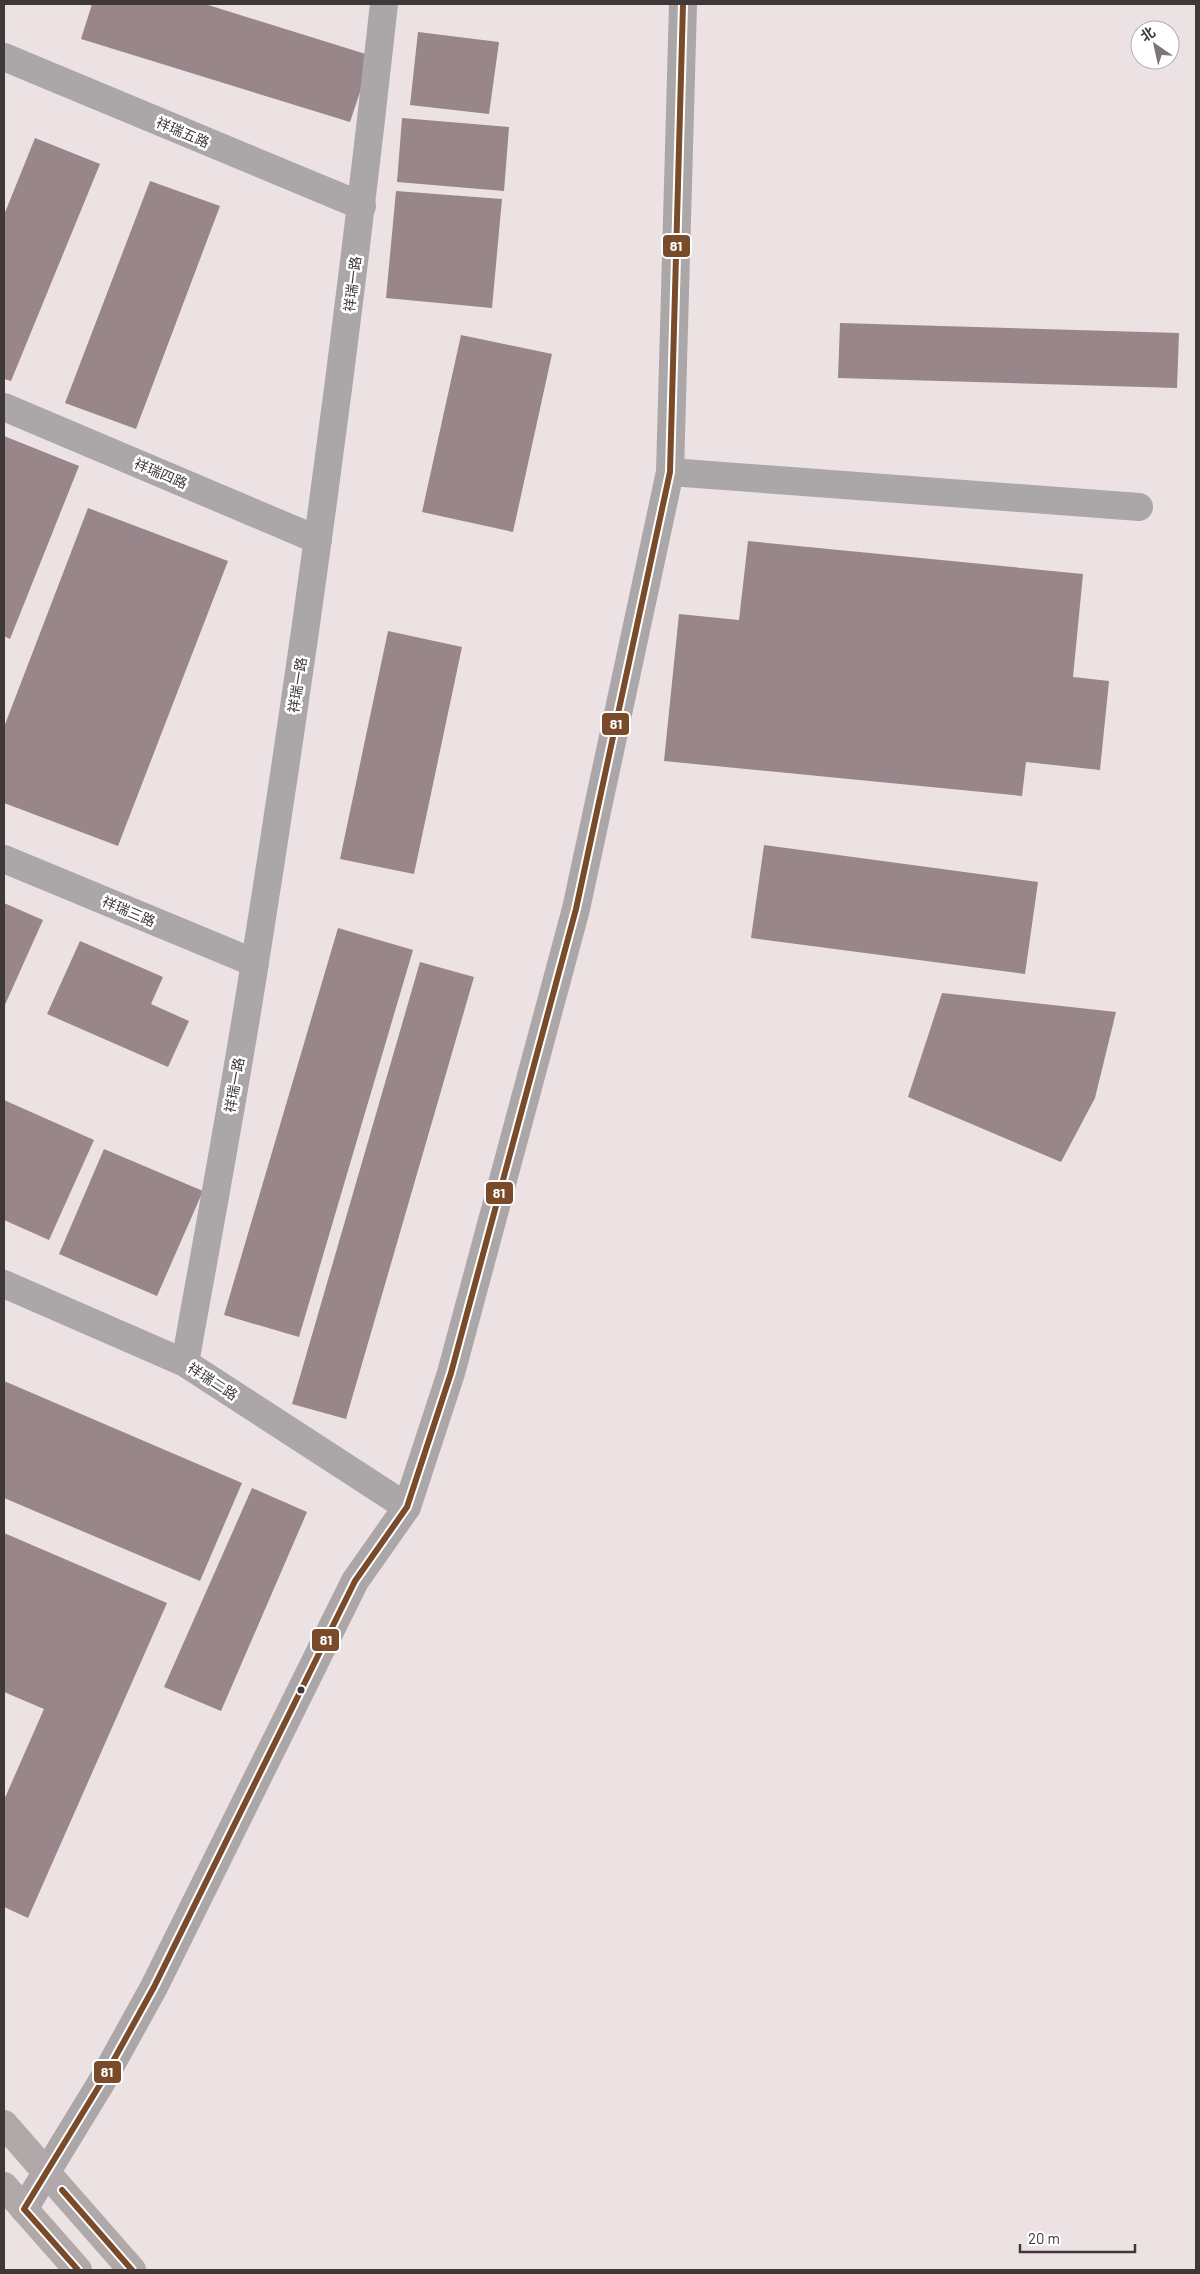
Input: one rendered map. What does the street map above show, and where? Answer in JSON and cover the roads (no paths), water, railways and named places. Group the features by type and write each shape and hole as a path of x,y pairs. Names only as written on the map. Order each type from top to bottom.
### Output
{"main road":[{"path":"4,2124 132,2270"},
{"path":"4,2186 78,2270"}],"street":[{"name":"祥瑞一路","path":"185,1363 255,964 318,540 362,206 384,4"},
{"path":"24,2209 101,2083 154,1988 355,1581 407,1507 450,1373 576,909 670,472 683,4"},
{"name":"祥瑞五路","path":"4,58 362,206"},
{"name":"祥瑞四路","path":"4,407 318,540"},
{"path":"670,472 1139,507"},
{"name":"祥瑞三路","path":"4,859 255,964"},
{"name":"祥瑞二路","path":"4,1284 185,1363 407,1507"}]}
